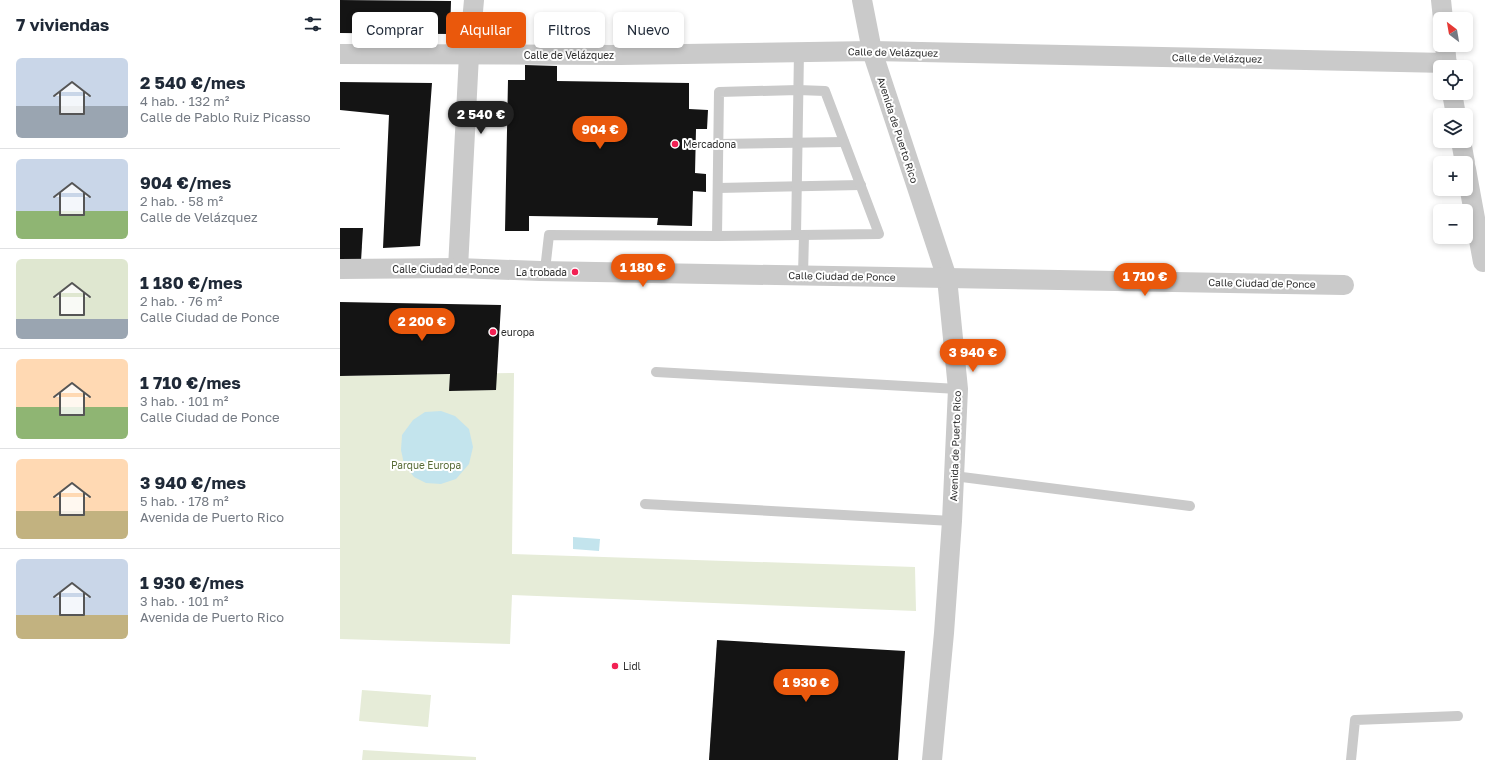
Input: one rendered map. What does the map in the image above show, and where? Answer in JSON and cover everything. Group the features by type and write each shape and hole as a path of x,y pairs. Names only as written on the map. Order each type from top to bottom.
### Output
{"street":[{"path":"458,268 469,55 474,0"},
{"name":"Avenida de Puerto Rico","path":"862,0 872,51 947,278 958,389 952,521 944,633 932,760"},
{"path":"1441,0 1442,12"},
{"name":"Calle de Velázquez","path":"340,54 612,55 872,51 1446,58"},
{"path":"1471,196 1483,262"},
{"name":"Calle Ciudad de Ponce","path":"340,269 458,268 1344,285"}],"lane":[{"path":"799,52 797,186 803,275"},
{"path":"545,270 549,236 717,236 879,234 825,91 798,90 719,92 717,236"},
{"path":"718,144 844,142"},
{"path":"718,188 861,186"},
{"path":"656,372 958,389"},
{"path":"954,476 1190,506"},
{"path":"645,504 952,521"},
{"path":"1350,760 1355,720 1458,716"}],"green space":[{"name":"Parque Europa","path":"514,373 512,554 915,567 916,611 512,595 510,644 340,639 340,376"},
{"path":"362,690 431,695 428,727 359,721"},
{"path":"363,750 476,757 476,760 362,760"}],"water":[{"path":"441,411 455,416 469,429 473,447 469,464 456,479 441,484 426,483 414,477 404,464 401,450 402,435 413,420 425,412"},
{"path":"573,537 600,539 599,551 573,549"}],"building":[{"path":"340,0 451,1 451,12 446,12 446,34 438,34 438,12 352,12 352,33 340,33"},
{"path":"525,65 557,66 557,81 689,83 689,109 708,110 707,129 696,129 695,173 706,174 706,192 693,191 692,226 657,225 658,218 529,216 529,231 505,231 508,80 525,80"},
{"path":"340,82 432,83 420,246 383,248 389,115 340,110"},
{"path":"340,228 363,228 361,261 340,261"},
{"path":"340,302 501,305 496,390 449,391 450,374 340,376"},
{"path":"717,640 905,651 898,760 709,760"}],"place":[{"name":"Mercadona","path":"675,144"},
{"name":"La trobada","path":"575,272"},
{"name":"europa","path":"493,332"},
{"name":"Lidl","path":"615,666"}]}
